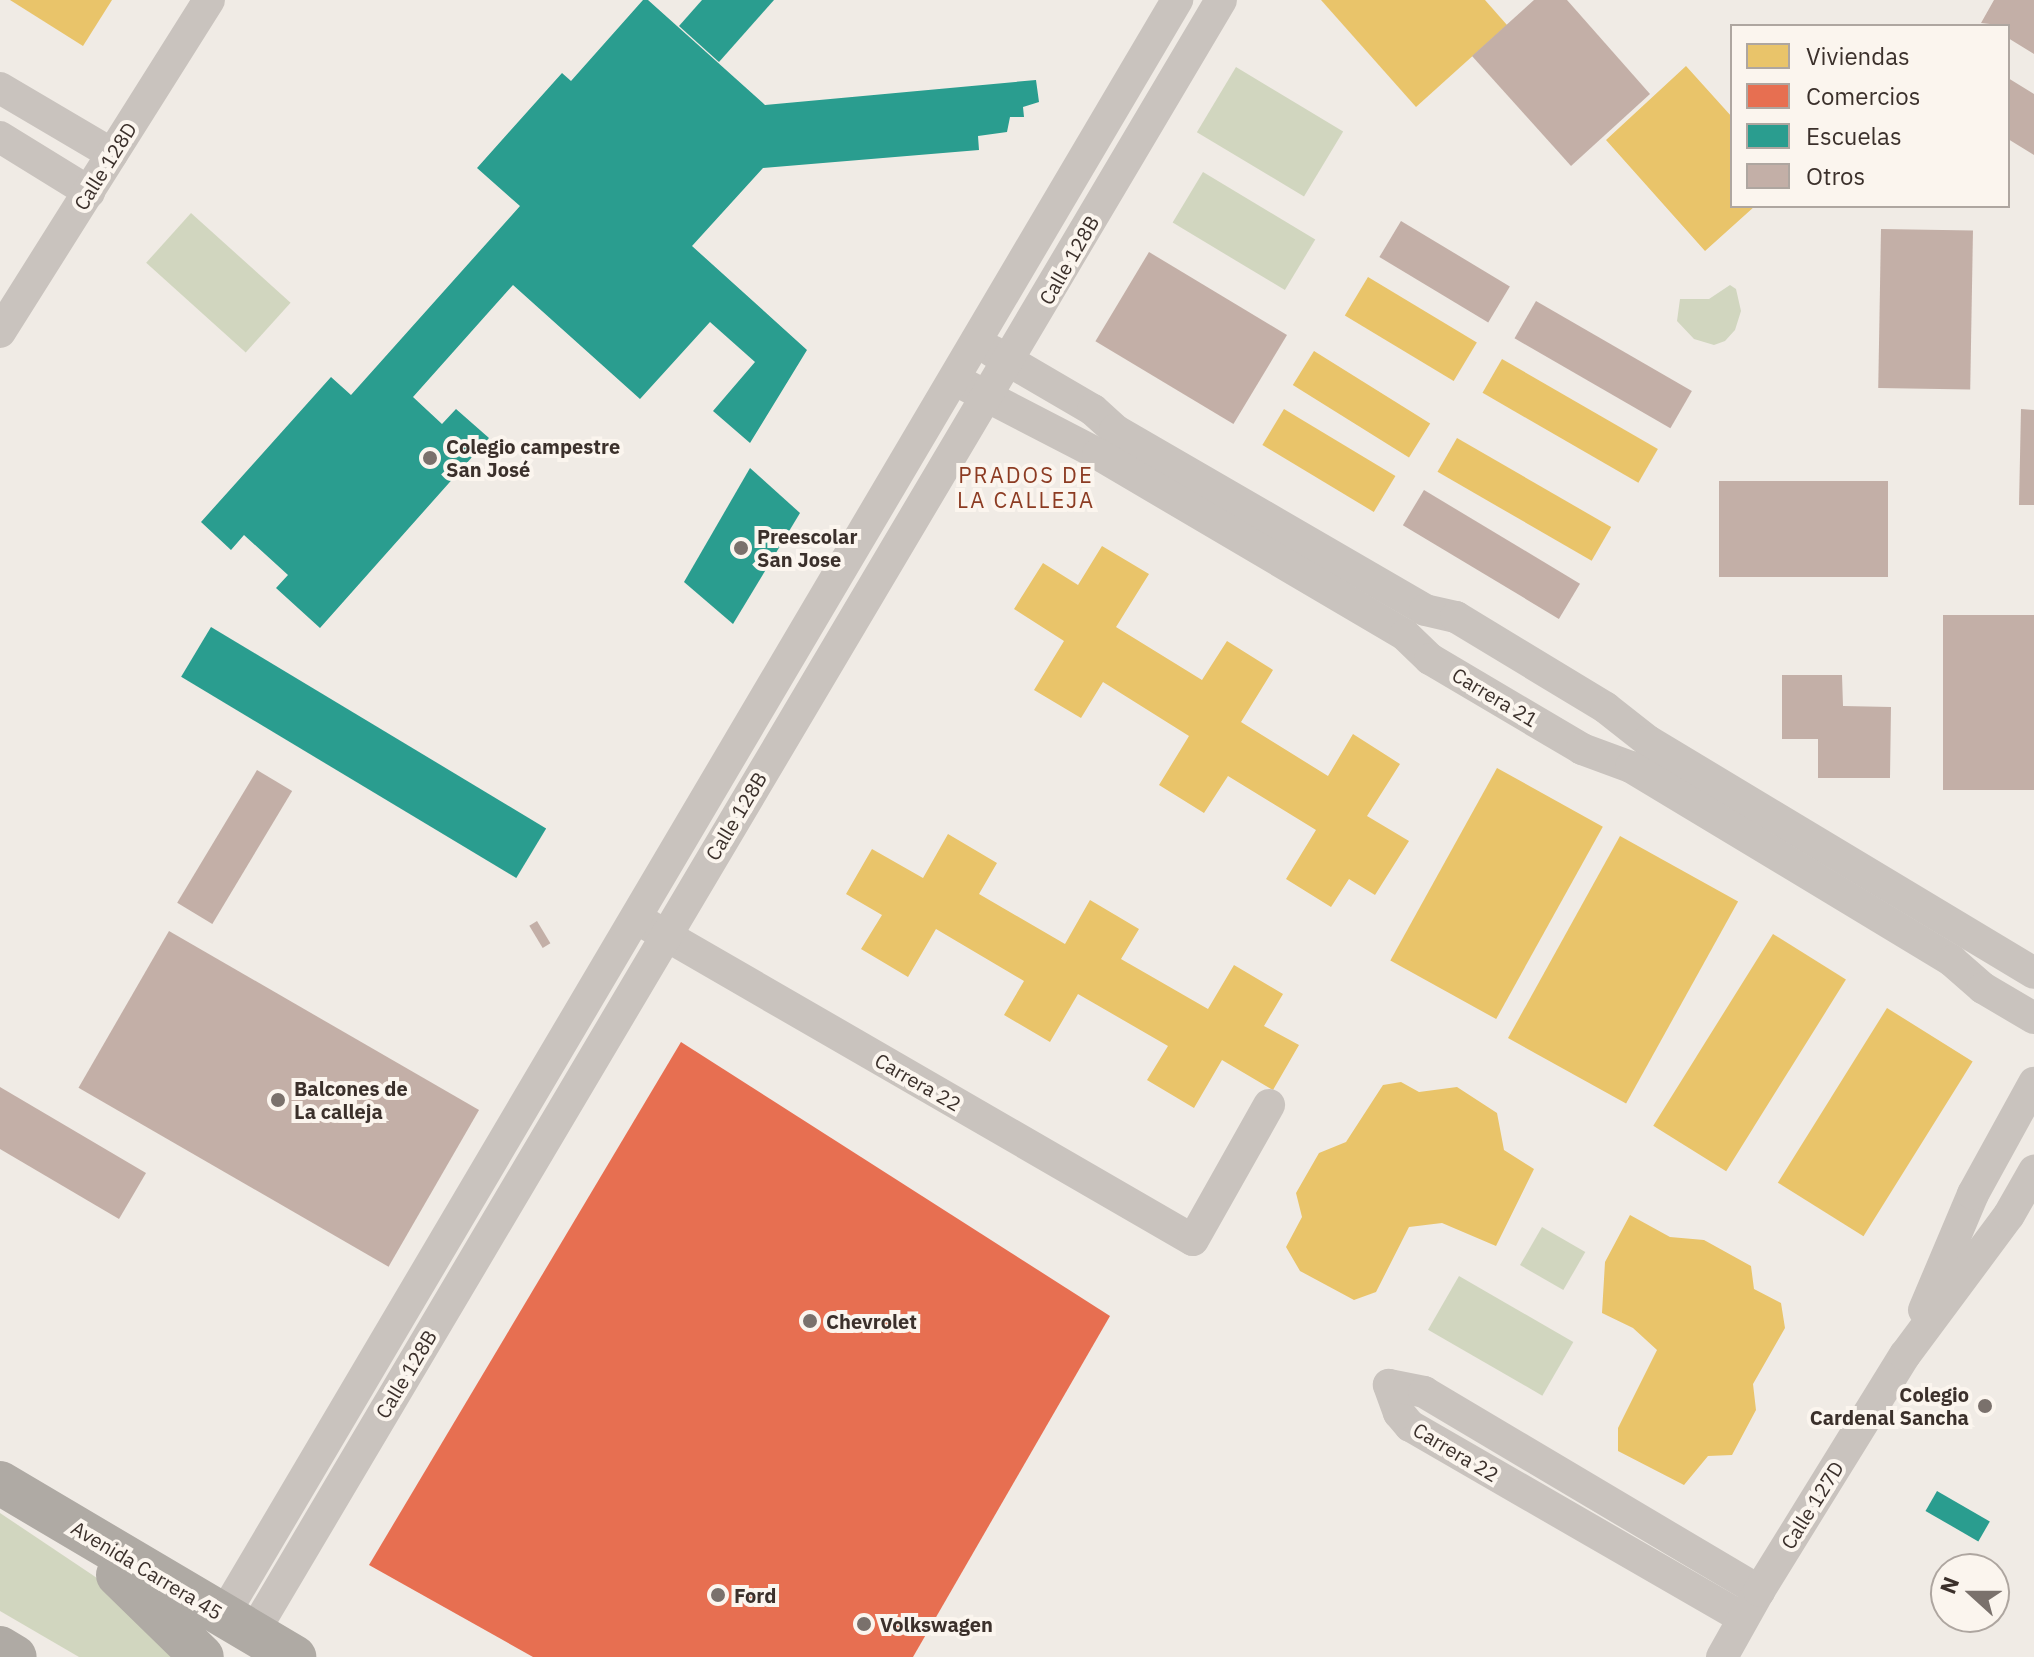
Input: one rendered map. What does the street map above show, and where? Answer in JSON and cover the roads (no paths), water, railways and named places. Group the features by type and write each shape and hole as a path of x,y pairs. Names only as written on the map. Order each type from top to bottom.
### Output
{"highway":[{"name":"Avenida Carrera 45","path":"0,1483 294,1657"},
{"path":"47,1511 155,1608 202,1657"},
{"path":"0,1648 15,1657"}],"street":[{"name":"Calle 128D","path":"0,332 209,0"},
{"name":"Calle 128B","path":"238,1624 636,916 1177,0"},
{"name":"Calle 128B","path":"238,1624 665,935 1010,361 1221,0"},
{"path":"0,88 112,154"},
{"path":"0,137 89,192"},
{"path":"975,341 1093,410 1115,430 1425,610 1456,617 1606,708 1648,741 2034,973"},
{"name":"Carrera 21","path":"954,379 1098,454 1405,635 1430,659 1582,749 1631,767 1952,961 1983,988 2034,1018"},
{"name":"Carrera 22","path":"636,916 1193,1240 1269,1105"},
{"name":"Calle 127D","path":"1905,1355 1973,1194 2034,1083"},
{"name":"Calle 127D","path":"1722,1657 1759,1591 1905,1355 2009,1215 2034,1171"},
{"name":"Carrera 22","path":"1743,1618 1410,1426 1399,1413 1389,1385 1424,1392 1759,1591"}],"place":[{"name":"Colegio campestre San José","path":"430,458"},
{"name":"Preescolar San Jose","path":"741,548"},
{"name":"Balcones de La calleja","path":"278,1100"},
{"name":"Chevrolet","path":"810,1321"},
{"name":"Colegio Cardenal Sancha","path":"1985,1406"},
{"name":"Ford","path":"718,1595"},
{"name":"Volkswagen","path":"864,1624"}],"district":[{"name":"PRADOS DE LA CALLEJA","path":"1026,486"}]}
